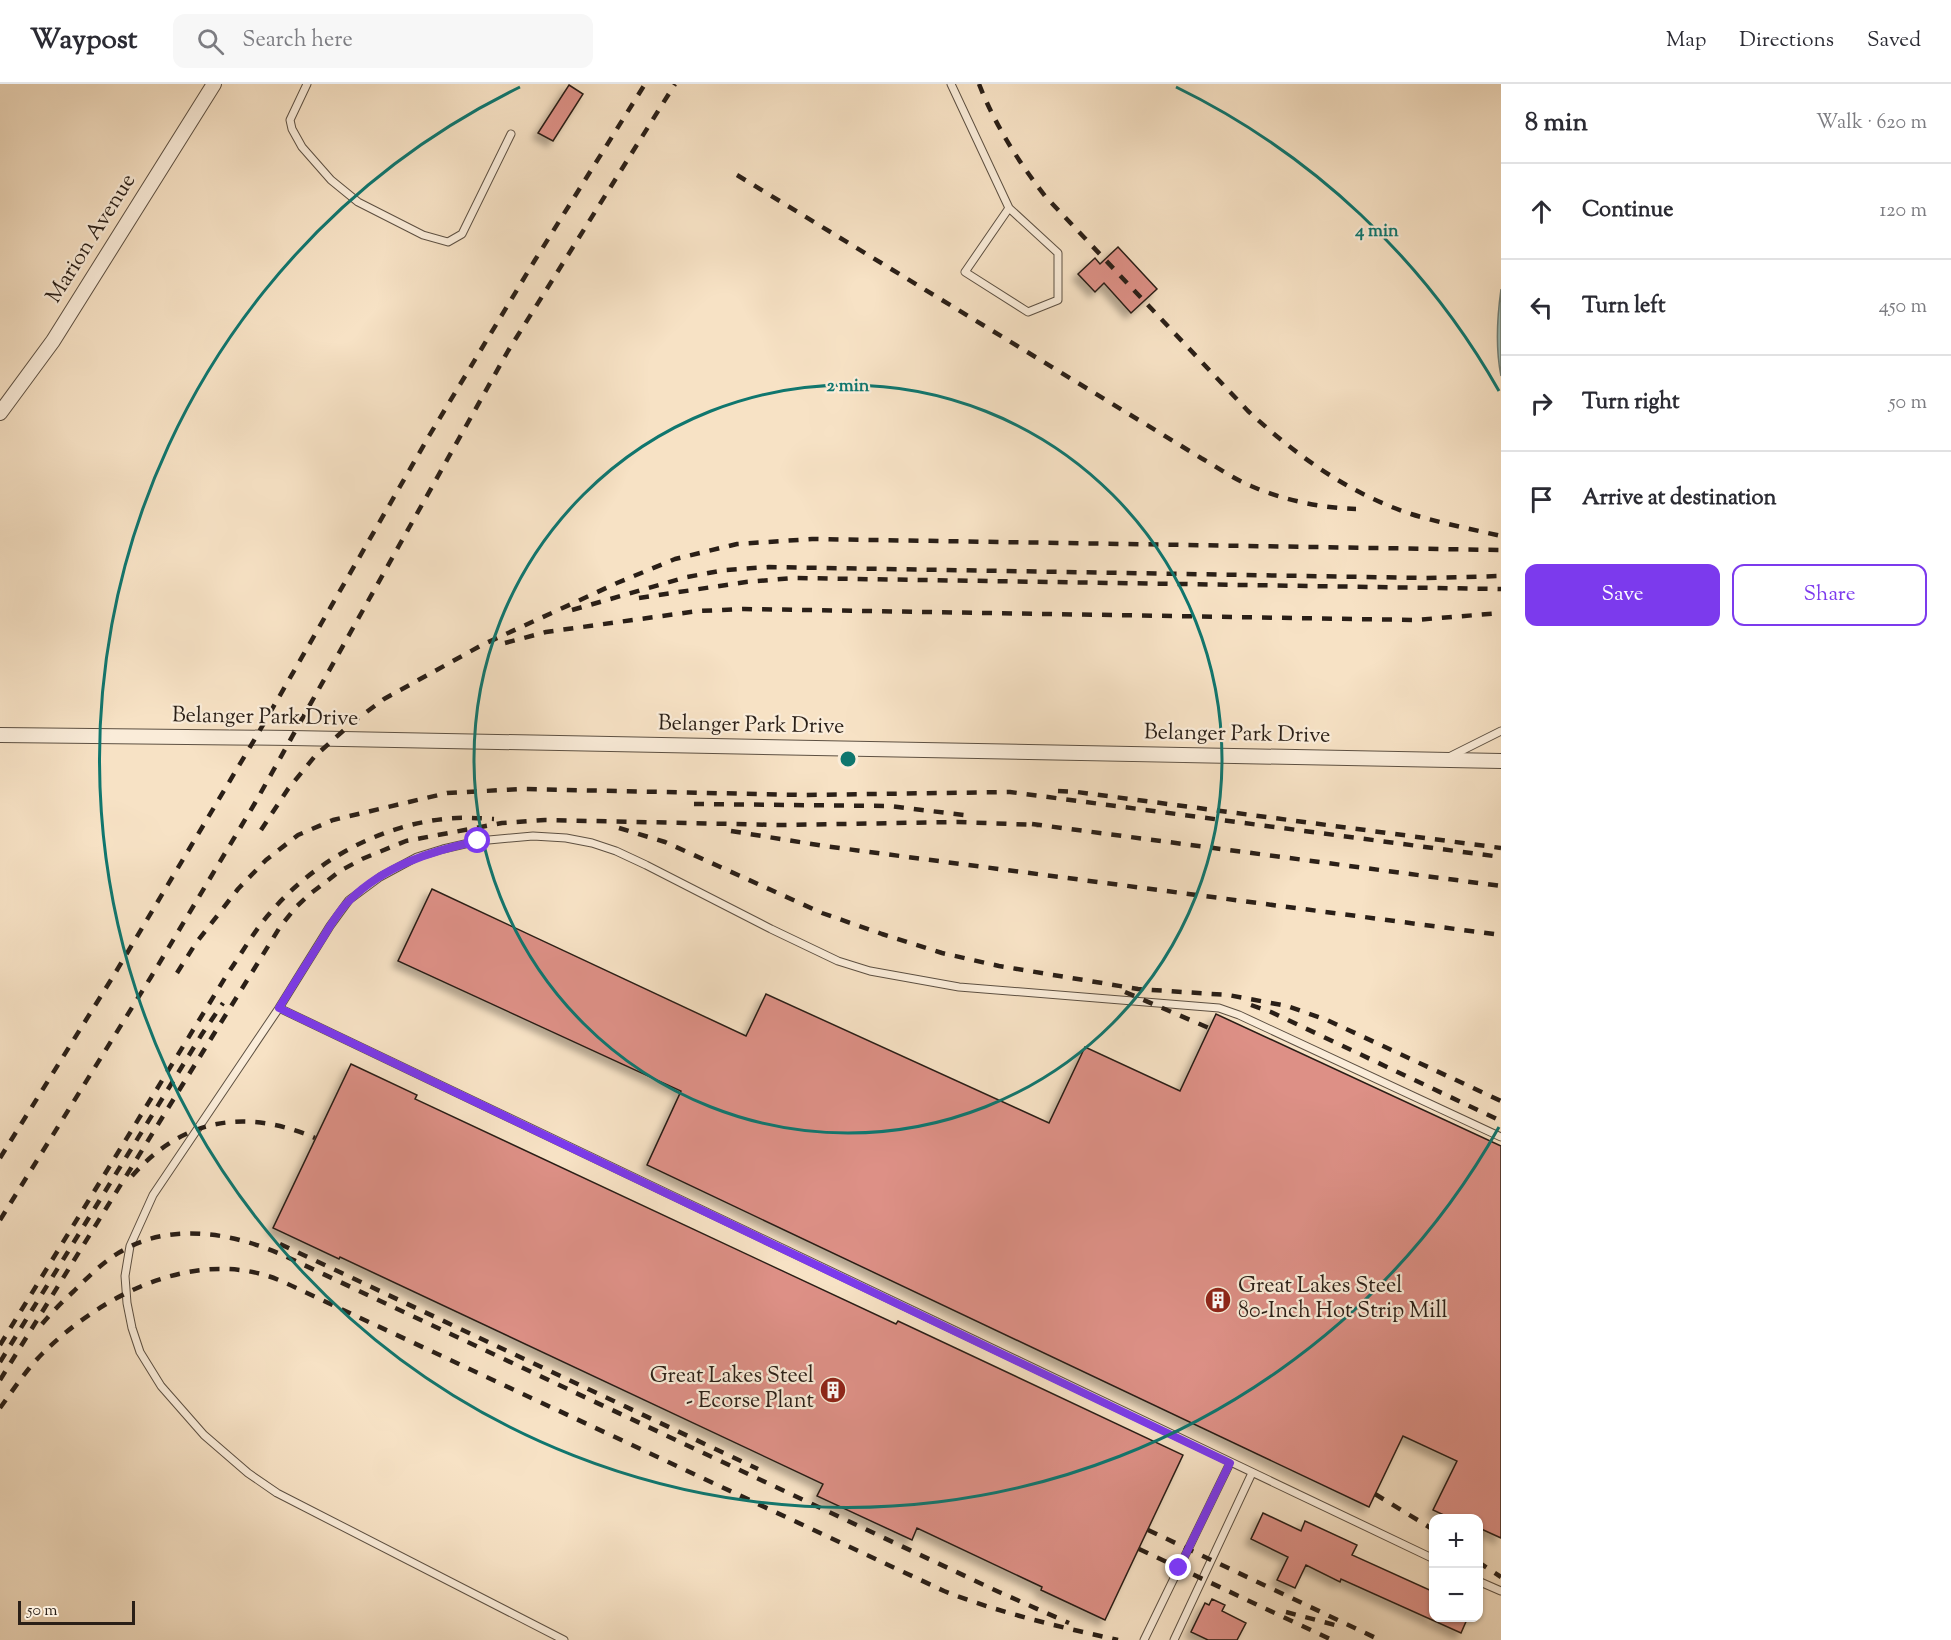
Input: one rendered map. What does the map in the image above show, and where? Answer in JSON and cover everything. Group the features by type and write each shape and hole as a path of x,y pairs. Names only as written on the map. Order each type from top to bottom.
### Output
{"street":[{"name":"Marion Avenue","path":"0,413 58,332 214,84"},
{"name":"Belanger Park Drive","path":"0,735 292,738 1501,761"}],"lane":[{"path":"307,84 290,120 292,129 302,147 357,202 423,235 448,242 462,234 511,134"},
{"path":"951,84 1009,208 1058,253 1058,300 1028,312 965,272 1009,208"},
{"path":"1443,760 1501,731"},
{"path":"564,1640 267,1486 248,1473 204,1436 161,1386 140,1352 127,1303 125,1276 130,1246 140,1221 170,1167 279,1008 330,926 349,900 380,877 417,857 478,841 533,836 566,838 592,843 616,851 838,961 870,971 959,987 1219,1008 1250,1020 1501,1137"},
{"path":"279,1008 1429,1557"},
{"path":"1144,1640 1230,1463"},
{"path":"1174,1640 1252,1473"},
{"path":"1483,1583 1501,1591"}],"water":[{"path":"1501,289 1501,376 1497,332"}],"building":[{"path":"569,85 583,94 553,141 538,133"},
{"path":"1118,247 1157,289 1131,313 1104,283 1095,292 1078,274 1095,258 1100,264"},
{"name":"Great Lakes Steel 80-Inch Hot Strip Mill","path":"432,889 746,1036 766,994 1049,1123 1085,1047 1180,1091 1216,1014 1501,1146 1501,1538 1483,1530 1483,1514 1442,1514 1433,1510 1457,1461 1403,1436 1369,1507 647,1165 681,1091 398,961"},
{"name":"Great Lakes Steel - Ecorse Plant","path":"351,1064 417,1095 415,1099 896,1324 898,1321 1183,1455 1105,1620 1041,1590 1042,1587 917,1528 912,1540 817,1496 823,1484 340,1257 339,1259 273,1228"},
{"path":"1263,1513 1301,1531 1305,1521 1357,1545 1352,1555 1429,1590 1429,1619 1341,1579 1340,1582 1306,1565 1295,1588 1277,1580 1288,1557 1251,1539"},
{"path":"1212,1599 1225,1605 1222,1611 1246,1623 1237,1640 1208,1640 1191,1632 1205,1603 1209,1605"},
{"path":"1437,1622 1466,1622 1461,1633"}],"railway":[{"path":"0,1158 114,975 256,737 429,436 645,84"},
{"path":"0,1220 151,977 255,803 508,351 675,84"},
{"path":"979,84 1008,142 1045,196 1248,411 1266,427 1324,472 1366,495 1411,514 1501,536"},
{"path":"737,175 1238,480 1289,499 1316,505 1356,509"},
{"path":"261,830 288,789 315,756 353,722 384,699 482,645 617,583 675,559 737,544 812,539 1501,550"},
{"path":"572,610 687,577 725,570 769,567 1424,578 1501,576"},
{"path":"639,598 746,582 794,578 1501,589"},
{"path":"505,643 546,632 698,611 744,609 1415,620 1501,613"},
{"path":"177,973 196,943 238,889 266,860 298,835 333,820 447,793 522,789 804,795 1010,792 1501,857"},
{"path":"1058,791 1501,848"},
{"path":"694,804 889,806 964,815"},
{"path":"0,1345 228,973 270,913 306,878 348,850 371,838 395,829 444,819 494,819"},
{"path":"0,1380 280,927 310,894 340,871 362,859 406,841 502,823 545,820 781,825 958,822 1039,825"},
{"path":"1032,824 1501,886"},
{"path":"619,828 665,842 822,913 942,953 999,966 1138,989 1228,995 1287,1006 1327,1020 1501,1101"},
{"path":"731,831 824,846 1501,935"},
{"path":"1125,992 1209,1028"},
{"path":"0,1362 223,1003"},
{"path":"1251,1005 1271,1012 1501,1121"},
{"path":"132,1176 152,1156 172,1141 217,1124 264,1123 315,1138"},
{"path":"42,1324 90,1275 120,1252 140,1242 160,1236 182,1234 203,1234 246,1242 287,1257 1069,1623"},
{"path":"280,1244 758,1469"},
{"path":"0,1408 42,1354 64,1334 114,1299 171,1276 201,1270 231,1269 261,1274 290,1285 944,1591 1008,1613 1118,1640"},
{"path":"1375,1494 1429,1527"},
{"path":"1148,1530 1380,1640"},
{"path":"1139,1549 1332,1640"},
{"path":"1483,1565 1501,1577"},
{"path":"1286,1612 1335,1625"}],"place":[{"name":"Great Lakes Steel 80-Inch Hot Strip Mill","path":"1218,1300"},
{"name":"Great Lakes Steel - Ecorse Plant","path":"833,1390"}],"route":[{"path":"478,841 417,857 380,877 349,900 330,926 279,1008 1230,1463 1179,1568"}]}
